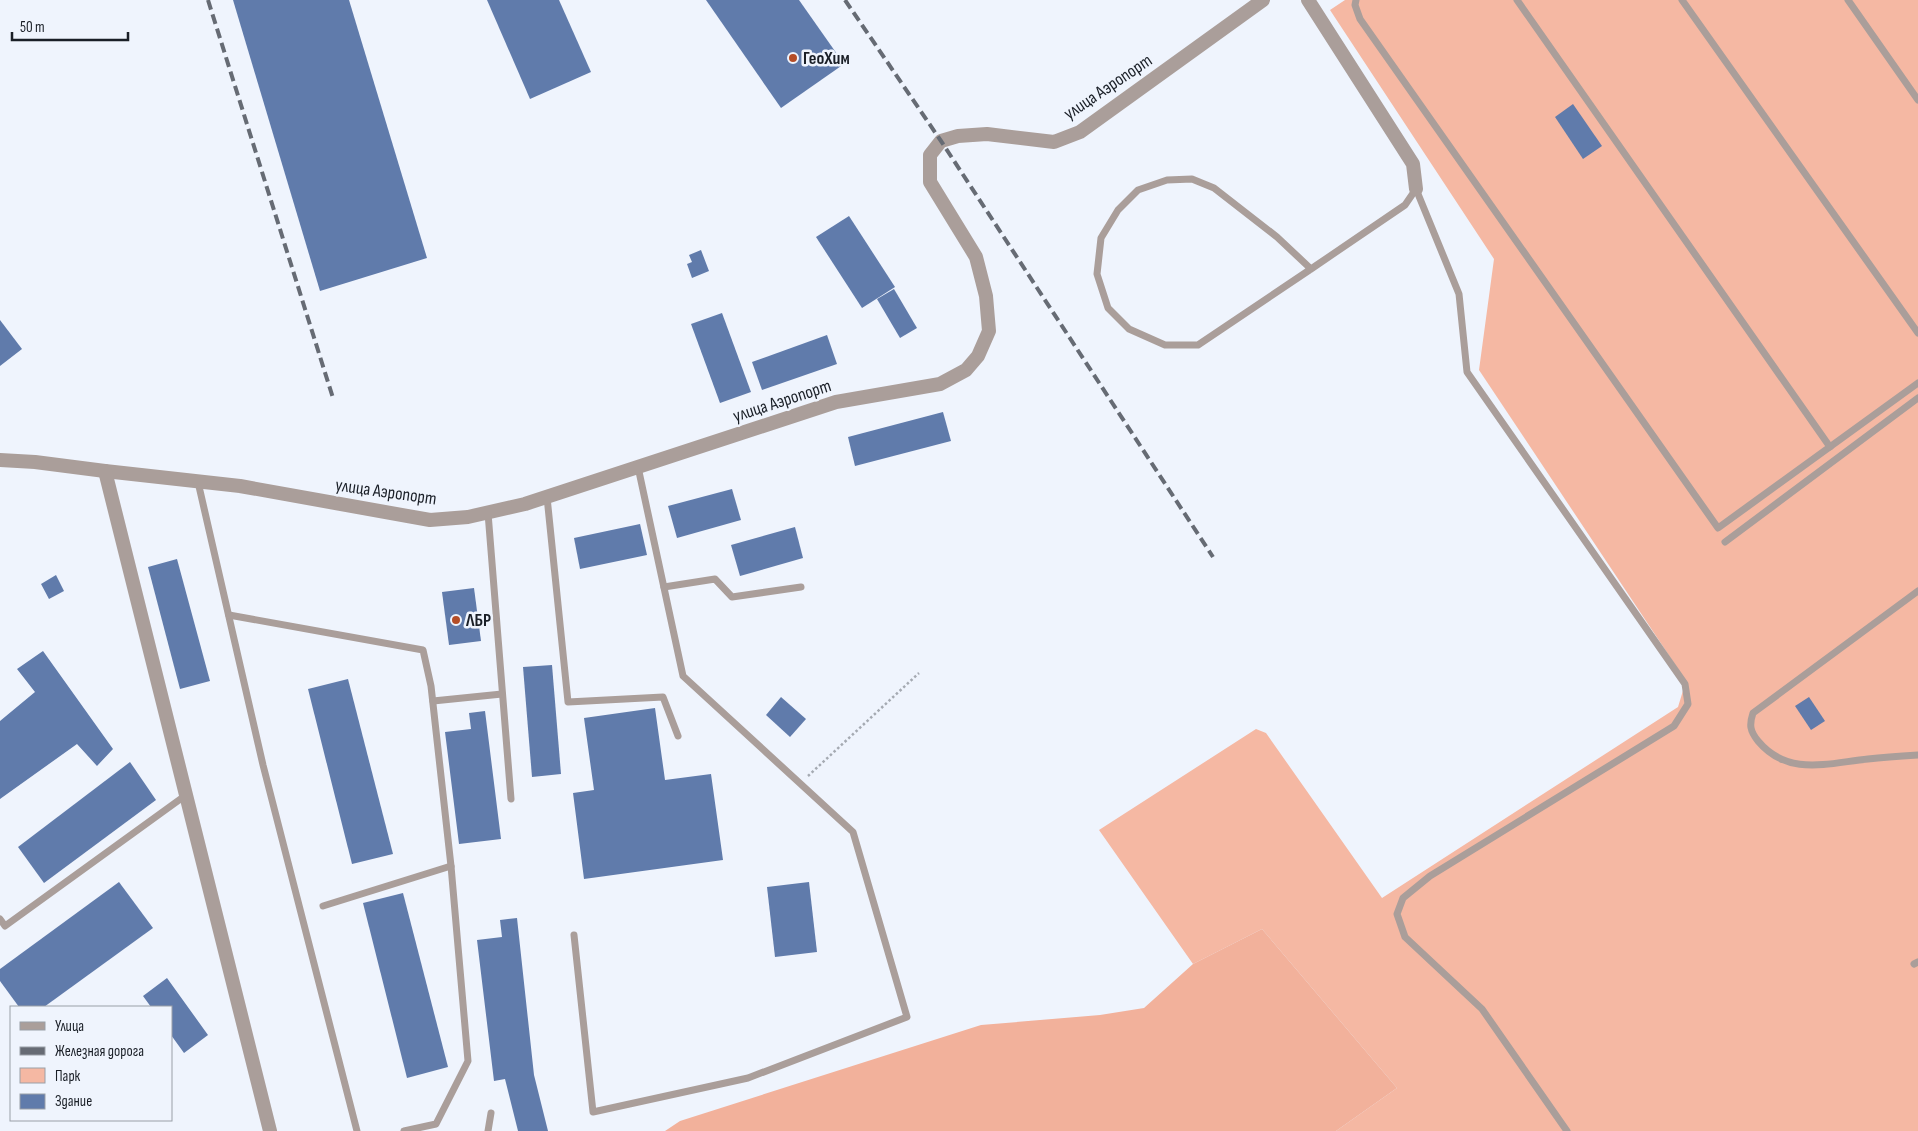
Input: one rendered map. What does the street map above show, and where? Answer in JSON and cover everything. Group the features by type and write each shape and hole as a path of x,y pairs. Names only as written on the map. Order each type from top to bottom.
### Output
{"street":[{"name":"улица Аэропорт","path":"0,460 35,462 105,472 240,486 430,520 468,517 547,497 836,402 940,384 966,370 978,356 989,331 986,296 976,257 930,182 930,155 941,141 958,136 987,134 1054,142 1080,132 1264,0"},
{"path":"1308,0 1413,164 1416,189"},
{"path":"105,472 270,1131"}],"lane":[{"path":"1356,0 1355,5 1360,20 1718,528 1918,383"},
{"path":"1517,0 1830,447"},
{"path":"1682,0 1918,333"},
{"path":"1848,0 1918,100"},
{"path":"1311,269 1277,236 1214,188 1192,179 1167,180 1138,190 1118,210 1101,238 1097,274 1108,308 1129,329 1165,345 1198,345 1311,269 1405,205 1416,189"},
{"path":"1416,189 1459,294 1468,372 1684,684 1688,704 1674,726 1430,876 1403,898 1397,914 1405,938 1482,1009 1567,1131"},
{"path":"1725,542 1918,398"},
{"path":"574,934 593,1112 748,1078 908,1017 853,832 683,676 638,467"},
{"path":"198,482 263,765 357,1131"},
{"path":"547,497 568,702 663,697 678,736"},
{"path":"488,513 511,798"},
{"path":"664,587 715,578 732,597 802,587"},
{"path":"1918,591 1753,713 1750,722 1752,733 1767,752 1788,763 1815,766 1869,758 1918,755"},
{"path":"228,615 423,650 433,701 451,866 468,1061 436,1124 404,1131"},
{"path":"433,701 502,694"},
{"path":"0,919 5,926 186,795"},
{"path":"323,906 451,866"},
{"path":"488,1131 491,1113"}],"path":[{"path":"800,784 919,673"}],"green space":[{"path":"1345,0 1918,0 1918,1131 1336,1131 1397,1088 1262,929 1193,964 1099,830 1256,729 1266,733 1382,898 1678,707 1685,684 1688,684 1479,370 1494,259 1330,10"}],"shaded area":[{"path":"1262,929 1397,1088 1336,1131 665,1131 680,1121 981,1025 1100,1015 1144,1008 1193,964"}],"building":[{"path":"233,0 349,0 427,258 320,291"},
{"path":"487,0 559,0 591,72 530,99"},
{"path":"706,0 799,0 844,64 781,108"},
{"path":"1573,104 1602,146 1583,159 1555,117"},
{"path":"849,216 895,287 862,308 816,237"},
{"path":"701,250 709,271 692,278 687,264 692,262 689,255"},
{"path":"894,289 917,328 900,338 877,299"},
{"path":"722,313 751,392 720,403 691,324"},
{"path":"0,320 22,349 0,366"},
{"path":"827,335 837,364 762,390 752,362"},
{"path":"943,412 951,441 855,466 848,437"},
{"path":"732,489 741,520 677,538 668,506"},
{"path":"640,524 647,555 580,569 574,538"},
{"path":"795,527 803,558 740,576 731,545"},
{"path":"177,559 210,681 180,689 148,567"},
{"path":"56,575 64,591 49,599 41,584"},
{"path":"474,588 481,641 449,645 442,592"},
{"path":"43,651 113,749 97,766 77,744 0,799 0,721 35,692 17,669"},
{"path":"552,665 561,774 532,777 523,667"},
{"path":"348,679 393,854 352,864 308,689"},
{"path":"781,697 806,719 790,737 766,715"},
{"path":"1809,697 1825,721 1811,730 1795,706"},
{"path":"655,708 665,780 711,774 723,860 584,879 573,793 594,790 584,718"},
{"path":"485,711 501,839 459,844 445,732 471,729 469,713"},
{"path":"130,762 156,800 44,883 18,847"},
{"path":"119,882 153,928 45,1006 18,1006 0,981 0,969"},
{"path":"809,882 817,952 775,957 767,887"},
{"path":"403,893 448,1067 407,1078 363,903"},
{"path":"517,918 534,1075 548,1131 518,1131 505,1079 494,1081 477,940 502,937 500,920"},
{"path":"167,978 208,1035 184,1053 172,1036 172,1006 150,1006 143,996"}],"railway":[{"path":"208,0 333,398"},
{"path":"845,0 941,141 1213,557"}],"place":[{"name":"ГеоХим","path":"793,58"},
{"name":"ЛБР","path":"456,620"}]}
